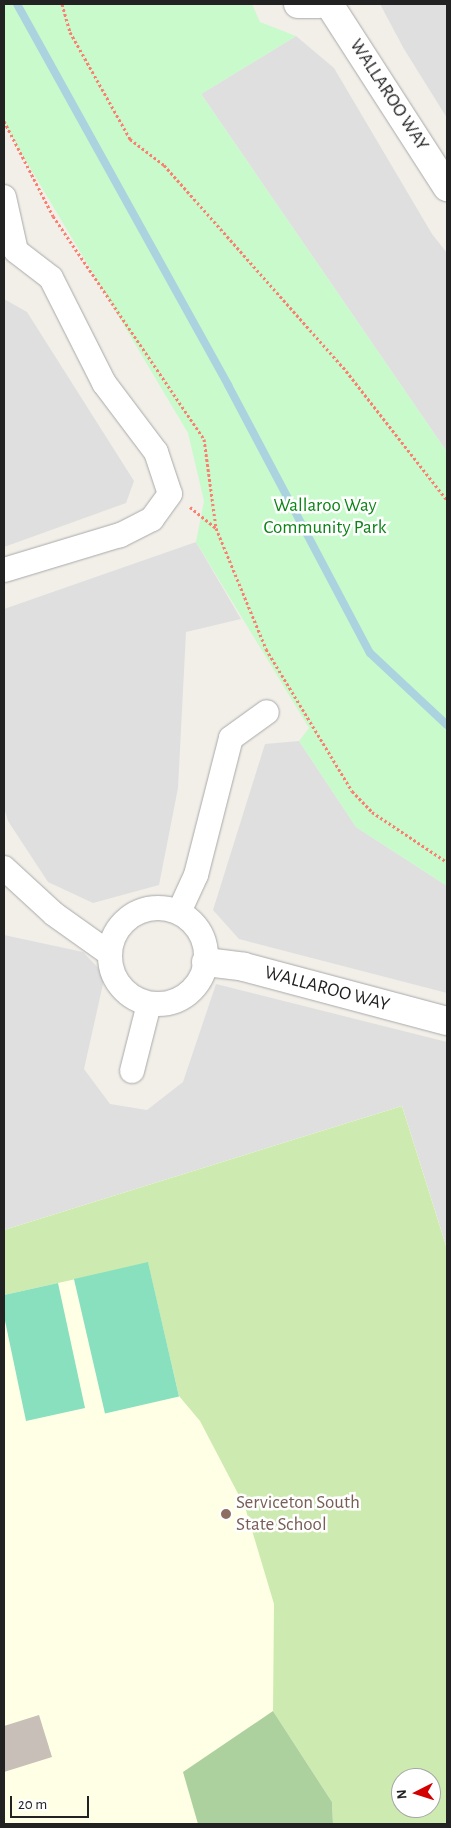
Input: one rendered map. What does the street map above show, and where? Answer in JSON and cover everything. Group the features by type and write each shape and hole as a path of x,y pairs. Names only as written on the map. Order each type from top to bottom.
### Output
{"street":[{"path":"298,4 319,4"},
{"name":"WALLAROO WAY","path":"328,4 447,187"},
{"path":"4,197 10,254 52,278 104,383 156,452 170,494 152,519 120,535 4,570"},
{"path":"179,912 196,875 231,738 267,712"},
{"path":"4,868 54,914 110,954"},
{"path":"150,908 179,912 201,933 206,962 198,984 184,997 168,1004 148,1004 133,998 118,983 110,954 117,930 134,914 150,908"},
{"name":"WALLAROO WAY","path":"206,962 244,967 447,1021"},
{"path":"132,1071 148,1004"}],"path":[{"path":"62,4 70,32 130,139 164,165 343,367 447,500"},
{"path":"4,121 52,216 204,439 216,528 266,649 352,791 372,812 447,862"},
{"path":"170,494 216,528"}],"shaded area":[{"path":"380,4 447,4 447,118 404,49"},
{"path":"296,36 334,68 432,234 447,253 447,452 201,94"},
{"path":"4,299 27,312 134,481 126,503 4,547"},
{"path":"196,542 241,619 186,632 178,788 159,885 93,903 48,882 8,821 4,807 4,609"},
{"path":"299,741 356,827 447,886 447,993 239,939 213,910 265,744"},
{"path":"4,935 83,952 105,975 84,1069 110,1104 147,1110 183,1082 216,984 447,1042 447,1249 402,1106 4,1230"},
{"name":"Serviceton South State School","path":"402,1106 447,1249 447,1824 4,1824 4,1230"}],"green space":[{"name":"Wallaroo Way Community Park","path":"4,4 252,4 260,22 296,36 201,94 447,452 447,886 356,827 299,741 309,728 196,542 204,501 188,433 4,124"},
{"path":"402,1106 447,1249 447,1824 333,1824 332,1802 273,1711 274,1604 245,1507 200,1421 179,1396 148,1263 4,1295 4,1230"},
{"path":"148,1262 179,1396 105,1414 74,1279"},
{"path":"58,1283 85,1408 26,1421 4,1316 4,1295"},
{"path":"273,1711 332,1802 333,1824 198,1824 183,1772"}],"building":[{"path":"39,1715 52,1757 4,1772 4,1726"}],"waterway":[{"path":"17,4 228,385 370,653 447,725"}],"place":[{"name":"Serviceton South State School","path":"226,1514"}]}
